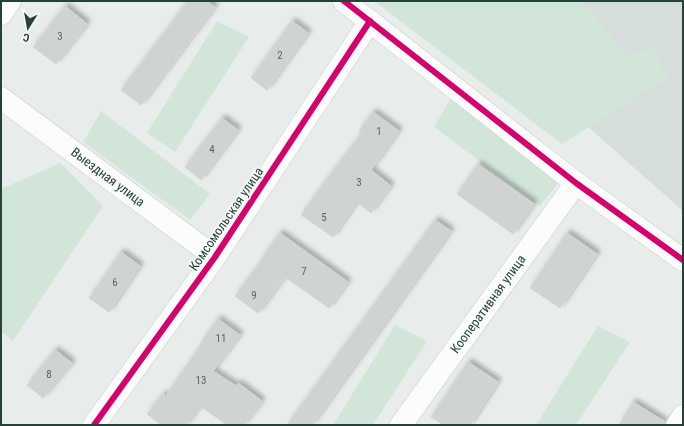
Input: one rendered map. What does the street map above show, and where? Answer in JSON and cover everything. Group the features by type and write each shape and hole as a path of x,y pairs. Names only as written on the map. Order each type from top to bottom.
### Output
{"street":[{"path":"1,14 10,1"},
{"path":"344,1 576,183 683,260"},
{"name":"Комсомольская улица","path":"94,425 215,257 370,21"},
{"name":"Выездная улица","path":"1,98 215,257"},
{"name":"Кооперативная улица","path":"401,425 576,183"},
{"path":"677,425 683,416"}],"shaded area":[{"path":"446,1 683,1 683,211"}],"green space":[{"path":"374,1 582,1 627,58 652,47 667,78 562,144"},
{"path":"217,21 249,37 175,152 147,133"},
{"path":"452,96 561,179 540,206 434,127"},
{"path":"101,111 210,194 190,220 83,142"},
{"path":"60,163 103,206 13,341 1,331 1,189"},
{"path":"395,325 427,341 373,425 333,425"},
{"path":"598,326 630,342 576,425 536,425"}],"building":[{"path":"188,1 206,1 215,7 141,105 121,90"},
{"path":"65,6 87,24 56,64 33,47"},
{"path":"292,21 308,33 267,90 251,78"},
{"path":"373,112 399,131 371,170 391,186 371,213 357,202 333,237 301,215 362,133 359,131"},
{"path":"222,118 238,130 201,180 185,167"},
{"path":"478,164 534,204 513,234 457,194"},
{"path":"435,220 451,231 312,425 287,425"},
{"path":"280,233 348,282 329,308 285,277 258,313 235,296"},
{"path":"567,233 597,254 560,308 530,288"},
{"path":"121,252 140,266 109,312 89,298"},
{"path":"218,319 240,335 213,371 236,386 238,383 262,401 244,425 227,425 200,406 186,425 161,425 147,414 163,394 166,396"},
{"path":"55,350 72,363 43,398 27,385"},
{"path":"468,362 498,382 470,425 444,425 431,417"},
{"path":"633,402 665,422 665,425 619,425"}],"cycle path":[{"path":"344,1 576,183 683,260"},
{"path":"94,425 215,257 370,21"}]}
